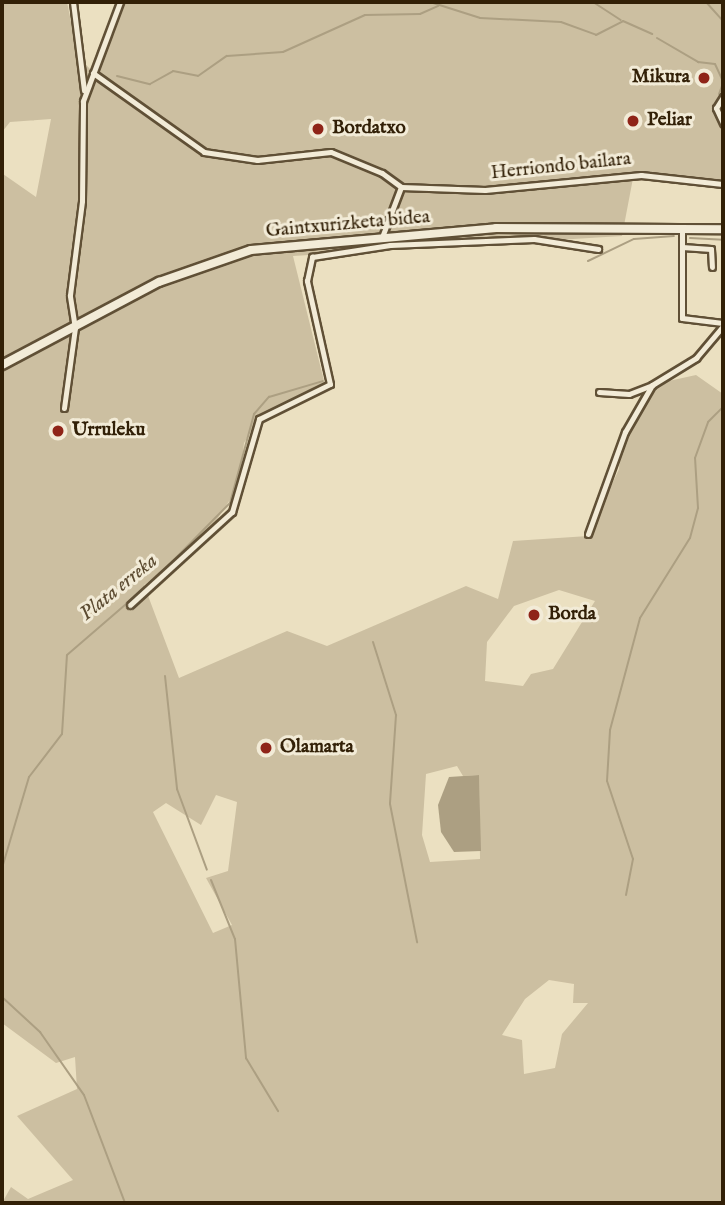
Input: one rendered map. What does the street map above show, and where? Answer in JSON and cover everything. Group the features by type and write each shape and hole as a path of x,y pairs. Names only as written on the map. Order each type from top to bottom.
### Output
{"main road":[{"name":"Gaintxurizketa bidea","path":"2,365 74,322 236,253 496,228 723,229"}],"street":[{"path":"64,408 74,322 70,295 85,93 73,2"},
{"path":"85,93 120,2"},
{"name":"Herriondo bailara","path":"93,73 204,152 257,160 331,152 401,187 485,190 641,174 723,184"},
{"path":"723,97 716,108 723,123"},
{"path":"382,237 401,187"},
{"path":"682,228 681,311 685,321 723,325"},
{"path":"130,605 232,512 259,419 330,384 307,281 312,257 390,246 534,239 598,249"},
{"path":"682,247 711,249 712,267"},
{"path":"599,392 629,394 652,385 696,358 723,325"},
{"path":"588,534 625,432 652,385"}],"shaded area":[{"path":"2,2 67,2 78,56 90,69 117,2 723,2 723,185 634,173 622,236 293,256 326,389 259,419 244,443 239,486 206,536 144,585 179,678 287,631 327,646 466,586 498,599 513,541 588,536 619,469 620,446 655,384 696,375 723,394 723,1203 2,1203 11,1187 28,1199 73,1180 17,1116 77,1089 75,1057 56,1063 2,1023 2,165 3,174 36,197 51,119 10,122 2,132","holes":["559,590 595,601 553,669 531,674 523,686 485,681 487,642 514,606","457,766 463,776 479,775 480,859 430,862 422,835 426,774","216,795 237,802 228,871 206,878 232,925 213,933 153,812 166,803 201,825","549,980 574,984 573,1003 588,1003 562,1034 555,1068 524,1074 522,1040 502,1035 525,999"]},
{"path":"479,775 481,851 454,852 441,832 438,805 449,777"}],"waterway":[{"path":"430,2 480,18 561,22 596,35 623,21 652,34"},
{"path":"593,2 621,20"},
{"path":"706,2 723,21"},
{"path":"117,76 150,84 173,71 198,76 227,56 283,52 365,15 420,14 438,6"},
{"path":"657,38 698,62 715,64 723,81"},
{"path":"719,94 723,83"},
{"path":"588,261 634,239 674,236"},
{"path":"690,238 723,240"},
{"name":"Plata erreka","path":"152,582 230,503 254,414 269,397 323,381"},
{"path":"626,895 633,859 607,781 610,730 640,618 690,538 698,508 695,458 708,422 723,407"},
{"name":"Plata erreka","path":"2,868 29,777 62,734 67,655 147,586"},
{"path":"373,642 396,715 390,804 417,942"},
{"path":"165,676 177,789 207,870"},
{"path":"211,880 235,939 246,1058 278,1111"},
{"path":"2,997 40,1032 84,1095 125,1203"}],"place":[{"name":"Mikura","path":"704,78"},
{"name":"Peliar","path":"633,121"},
{"name":"Bordatxo","path":"318,129"},
{"name":"Urruleku","path":"58,431"},
{"name":"Borda","path":"534,615"},
{"name":"Olamarta","path":"266,748"}]}
